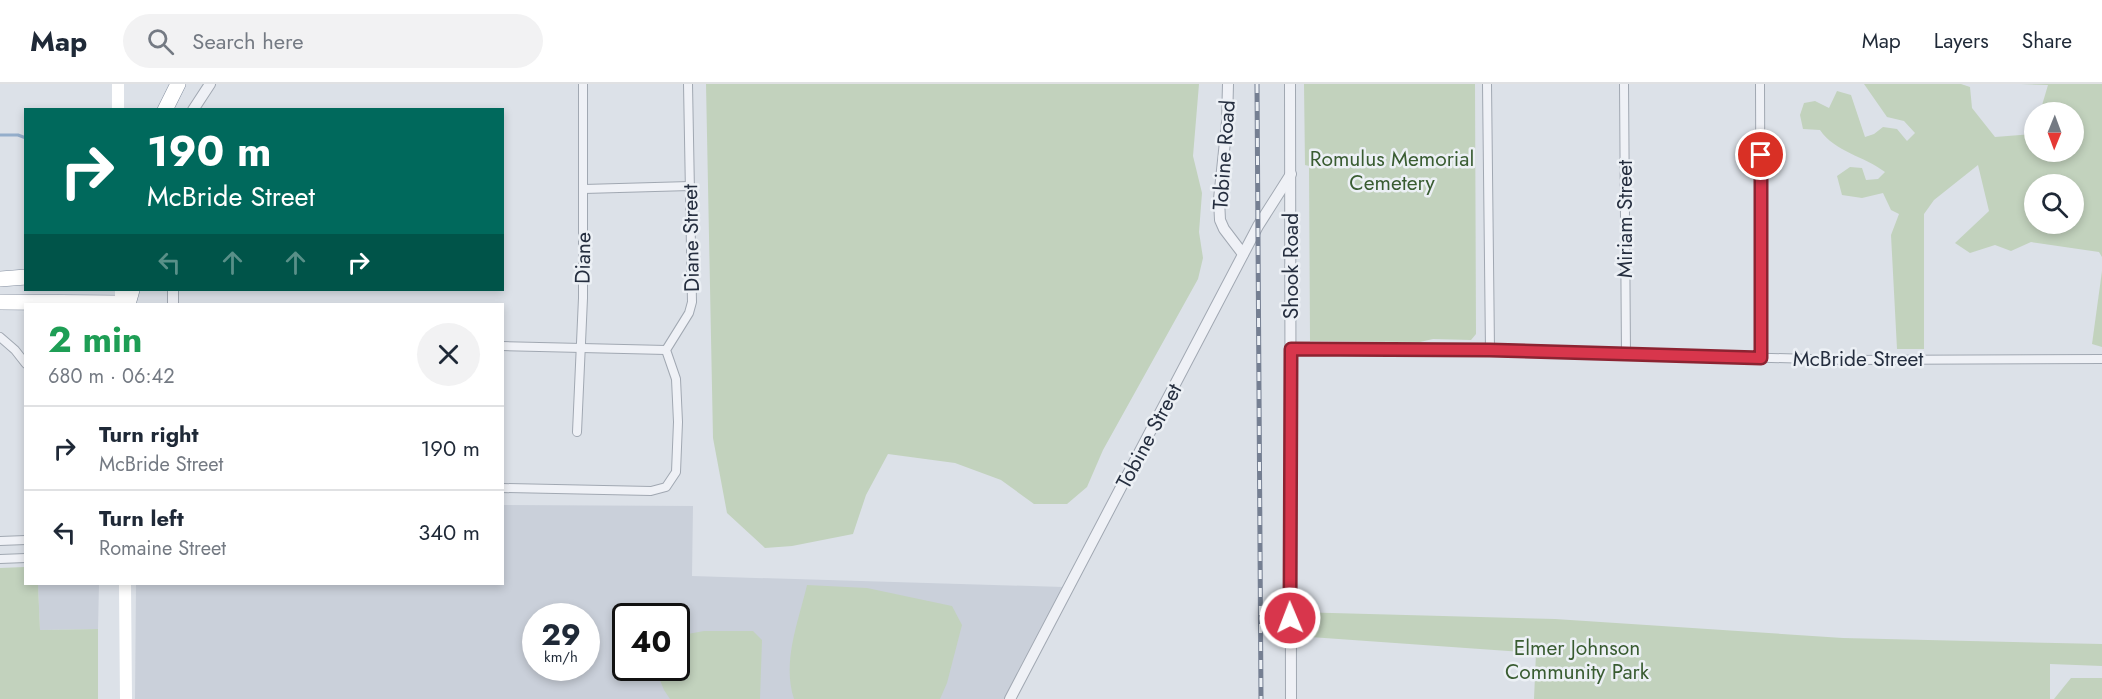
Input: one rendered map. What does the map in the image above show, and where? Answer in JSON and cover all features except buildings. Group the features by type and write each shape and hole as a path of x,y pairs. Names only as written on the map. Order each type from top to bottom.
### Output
{"highway":[{"path":"166,108 178,84"},
{"path":"0,279 24,277"},
{"path":"0,302 123,300"}],"main road":[{"path":"118,84 118,108"},
{"path":"125,585 126,699"}],"street":[{"path":"194,108 210,84"},
{"name":"Diane","path":"577,432 584,189 583,84"},
{"name":"Diane Street","path":"666,350 689,313 692,302 688,84"},
{"name":"Tobine Road","path":"1228,84 1227,122 1219,199 1220,220 1224,229 1244,254"},
{"name":"Shook Road","path":"1290,84 1291,699"},
{"path":"1487,84 1490,350"},
{"name":"Miriam Street","path":"1624,84 1626,354"},
{"path":"1760,84 1761,358"},
{"name":"Tobine Street","path":"1010,699 1258,226 1291,174"},
{"path":"584,189 690,186"},
{"path":"0,337 24,361"},
{"path":"504,346 666,350 676,379 678,422 676,472 666,487 651,491 504,488"},
{"name":"McBride Street","path":"1291,349 1490,350 1761,358 2102,359"},
{"path":"0,541 24,540"},
{"path":"0,559 24,558"}],"shaded area":[{"path":"504,505 693,506 692,576 1063,587 1005,699 135,699 136,585 504,585"},
{"path":"38,585 99,585 98,629 40,630"}],"green space":[{"path":"706,84 1199,84 1193,156 1202,193 1199,232 1203,258 1198,279 1103,450 1087,487 1067,504 1034,504 1001,480 955,463 888,454 866,495 853,534 792,546 765,548 727,513 713,438"},
{"name":"Romulus Memorial Cemetery","path":"1304,84 1475,84 1476,334 1471,340 1310,341 1309,166 1305,165"},
{"path":"1864,84 1961,84 1970,87 1972,108 1995,137 2024,135 2024,162 2084,162 2084,102 2043,102 2048,85 2021,84 2102,84 2102,257 2099,252 2031,242 2011,251 1995,245 1970,253 1955,243 1989,211 1978,165 1934,200 1924,214 1924,349 1897,349 1891,235 1899,214 1891,210 1883,193 1862,198 1842,195 1837,176 1850,167 1862,168 1866,180 1878,179 1885,172 1834,144 1820,130 1803,129 1800,115 1804,103 1815,101 1829,108 1837,91 1851,95 1865,137 1883,127 1897,129 1907,141 1915,133 1904,121 1887,117"},
{"path":"2102,271 2102,347 2092,344"},
{"path":"24,567 24,585 38,585 40,630 98,629 98,699 0,699 0,568"},
{"path":"807,585 867,588 952,606 962,625 947,683 940,699 794,699 790,656"},
{"name":"Elmer Johnson Community Park","path":"1295,612 1555,619 1843,638 2102,644 2102,666 2050,664 2050,699 1534,699 1536,653 1296,636"},
{"path":"704,631 753,631 762,640 760,699 670,699 660,681 690,681 690,634"},
{"path":"2071,678 2102,678 2102,699 2054,699"}],"waterway":[{"path":"0,135 24,137"}],"railway":[{"path":"1257,84 1261,699"}],"route":[{"path":"1290,618 1291,349 1490,350 1761,358 1761,155"}]}
